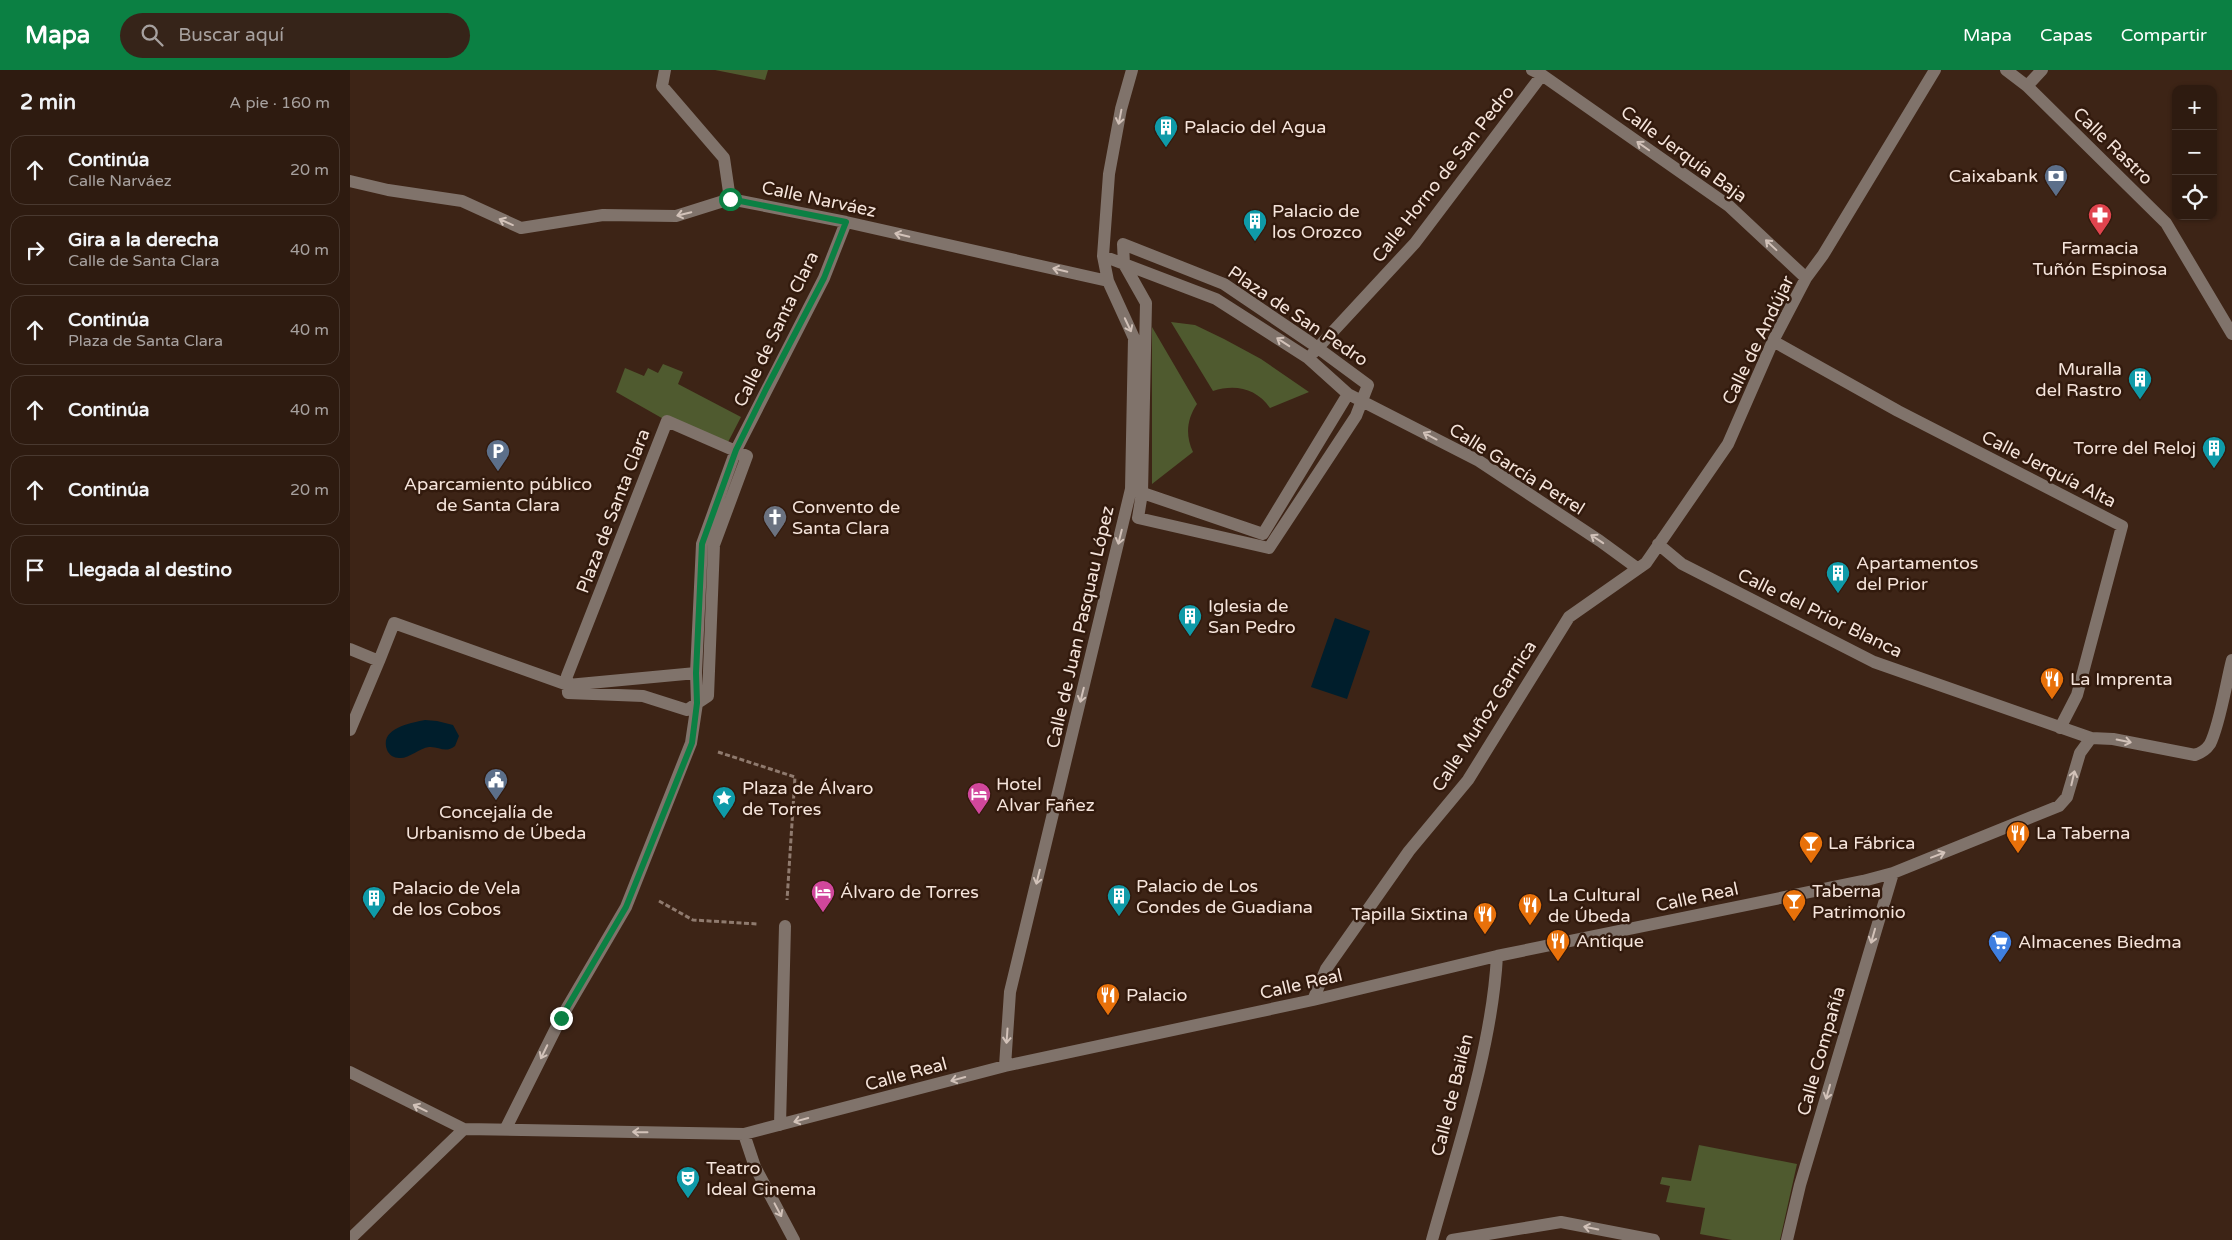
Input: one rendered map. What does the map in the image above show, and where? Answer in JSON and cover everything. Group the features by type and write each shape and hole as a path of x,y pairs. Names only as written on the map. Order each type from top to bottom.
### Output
{"street":[{"path":"665,70 662,86 724,158 730,199"},
{"name":"Plaza de San Pedro","path":"1132,70 1121,109 1109,174 1103,256 1108,281 1134,338 1136,491 1138,518 1269,548 1356,416 1368,384 1224,284 1123,244 1124,264 1146,304 1136,491"},
{"name":"Calle de Andújar","path":"1637,568 1646,563 1728,444 1773,341 1806,278 1824,255 1935,70"},
{"name":"Calle Rastro","path":"2006,70 2026,86 2166,223 2232,334"},
{"path":"2026,86 2042,70"},
{"name":"Calle Jerquía Baja","path":"1537,73 1729,206 1806,278"},
{"name":"Calle Horno de San Pedro","path":"1308,358 1415,243 1537,73"},
{"name":"Calle Narváez","path":"350,181 388,190 462,202 521,228 603,215 676,216 730,199 846,222 1108,281"},
{"name":"Calle de Santa Clara","path":"736,450 824,278 846,222"},
{"name":"Plaza de San Pedro","path":"1103,256 1216,299 1308,358 1348,394 1263,534 1136,491"},
{"name":"Calle Jerquía Alta","path":"1773,341 1898,411 2122,526 2077,695 2060,728"},
{"name":"Calle García Petrel","path":"1348,394 1479,461 1600,541 1637,568"},
{"name":"Plaza de Santa Clara","path":"568,685 567,676 667,421 736,450"},
{"path":"506,1128 561,1018 626,907 692,743 697,703 696,673 702,544 736,450 747,456 714,545 708,696 697,703 687,710 643,696 568,693 568,685"},
{"name":"Calle de Juan Pasquau López","path":"1005,1066 1010,992 1136,491"},
{"name":"Calle del Prior Blanca","path":"1658,544 1682,564 1874,662 2091,738 2113,739 2195,755 2203,752 2210,744 2232,660"},
{"name":"Calle Muñoz Garnica","path":"1313,1000 1326,969 1409,851 1468,780 1569,618 1637,568"},
{"path":"350,730 394,623 568,685 696,673"},
{"path":"350,649 378,661"},
{"name":"Calle Real","path":"464,1129 506,1128 744,1134 1005,1066 1313,1000 1497,956 1863,881 1893,873 2059,806 2067,797 2080,754 2091,738"},
{"name":"Calle Compañía","path":"1788,1240 1800,1185 1893,873"},
{"path":"780,1125 785,926"},
{"name":"Calle de Bailén","path":"1432,1240 1479,1072 1496,975 1497,956"},
{"path":"350,1072 464,1129 350,1239"},
{"path":"744,1134 755,1167 794,1240"},
{"path":"1452,1240 1561,1222 1654,1240"}],"path":[{"path":"635,887 693,920 785,926 795,777 692,743"}],"green space":[{"path":"715,70 768,70 765,80"},
{"path":"1171,322 1195,325 1224,339 1261,359 1309,392 1270,408 1258,396 1244,389 1229,388 1213,391"},
{"path":"1152,327 1197,404 1191,415 1188,427 1190,446 1193,452 1152,484"},
{"path":"663,364 683,372 678,384 741,417 726,446 667,421 616,392 625,368 644,376 648,368 658,373"},
{"path":"1699,1145 1797,1164 1780,1240 1732,1240 1700,1234 1705,1208 1666,1202 1670,1186 1660,1184 1662,1177 1691,1181"}],"water":[{"path":"1335,618 1370,631 1347,699 1311,687"},
{"path":"425,720 453,725 459,736 455,746 448,749 429,747 403,758 392,756 389,753 386,743 388,736 392,732 405,725"}],"place":[{"name":"Palacio del Agua","path":"1166,148"},
{"name":"Caixabank","path":"2056,197"},
{"name":"Farmacia Tuñón Espinosa","path":"2100,236"},
{"name":"Palacio de los Orozco","path":"1255,242"},
{"name":"Muralla del Rastro","path":"2140,400"},
{"name":"Torre del Reloj","path":"2214,469"},
{"name":"Aparcamiento público de Santa Clara","path":"498,472"},
{"name":"Convento de Santa Clara","path":"775,538"},
{"name":"Apartamentos del Prior","path":"1838,594"},
{"name":"Iglesia de San Pedro","path":"1190,637"},
{"name":"La Imprenta","path":"2052,700"},
{"name":"Concejalía de Urbanismo de Úbeda","path":"496,801"},
{"name":"Hotel Alvar Fañez","path":"979,815"},
{"name":"Plaza de Álvaro de Torres","path":"724,819"},
{"name":"La Taberna","path":"2018,854"},
{"name":"La Fábrica","path":"1811,864"},
{"name":"Álvaro de Torres","path":"823,913"},
{"name":"Palacio de Los Condes de Guadiana","path":"1119,917"},
{"name":"Palacio de Vela de los Cobos","path":"374,919"},
{"name":"Taberna Patrimonio","path":"1794,922"},
{"name":"La Cultural de Úbeda","path":"1530,926"},
{"name":"Tapilla Sixtina","path":"1485,935"},
{"name":"Antique","path":"1558,962"},
{"name":"Almacenes Biedma","path":"2000,963"},
{"name":"Palacio","path":"1108,1016"},
{"name":"Teatro Ideal Cinema","path":"688,1199"}],"route":[{"path":"561,1018 626,907 692,743 697,703 696,673 702,544 736,450 824,278 846,222 730,199"}]}
